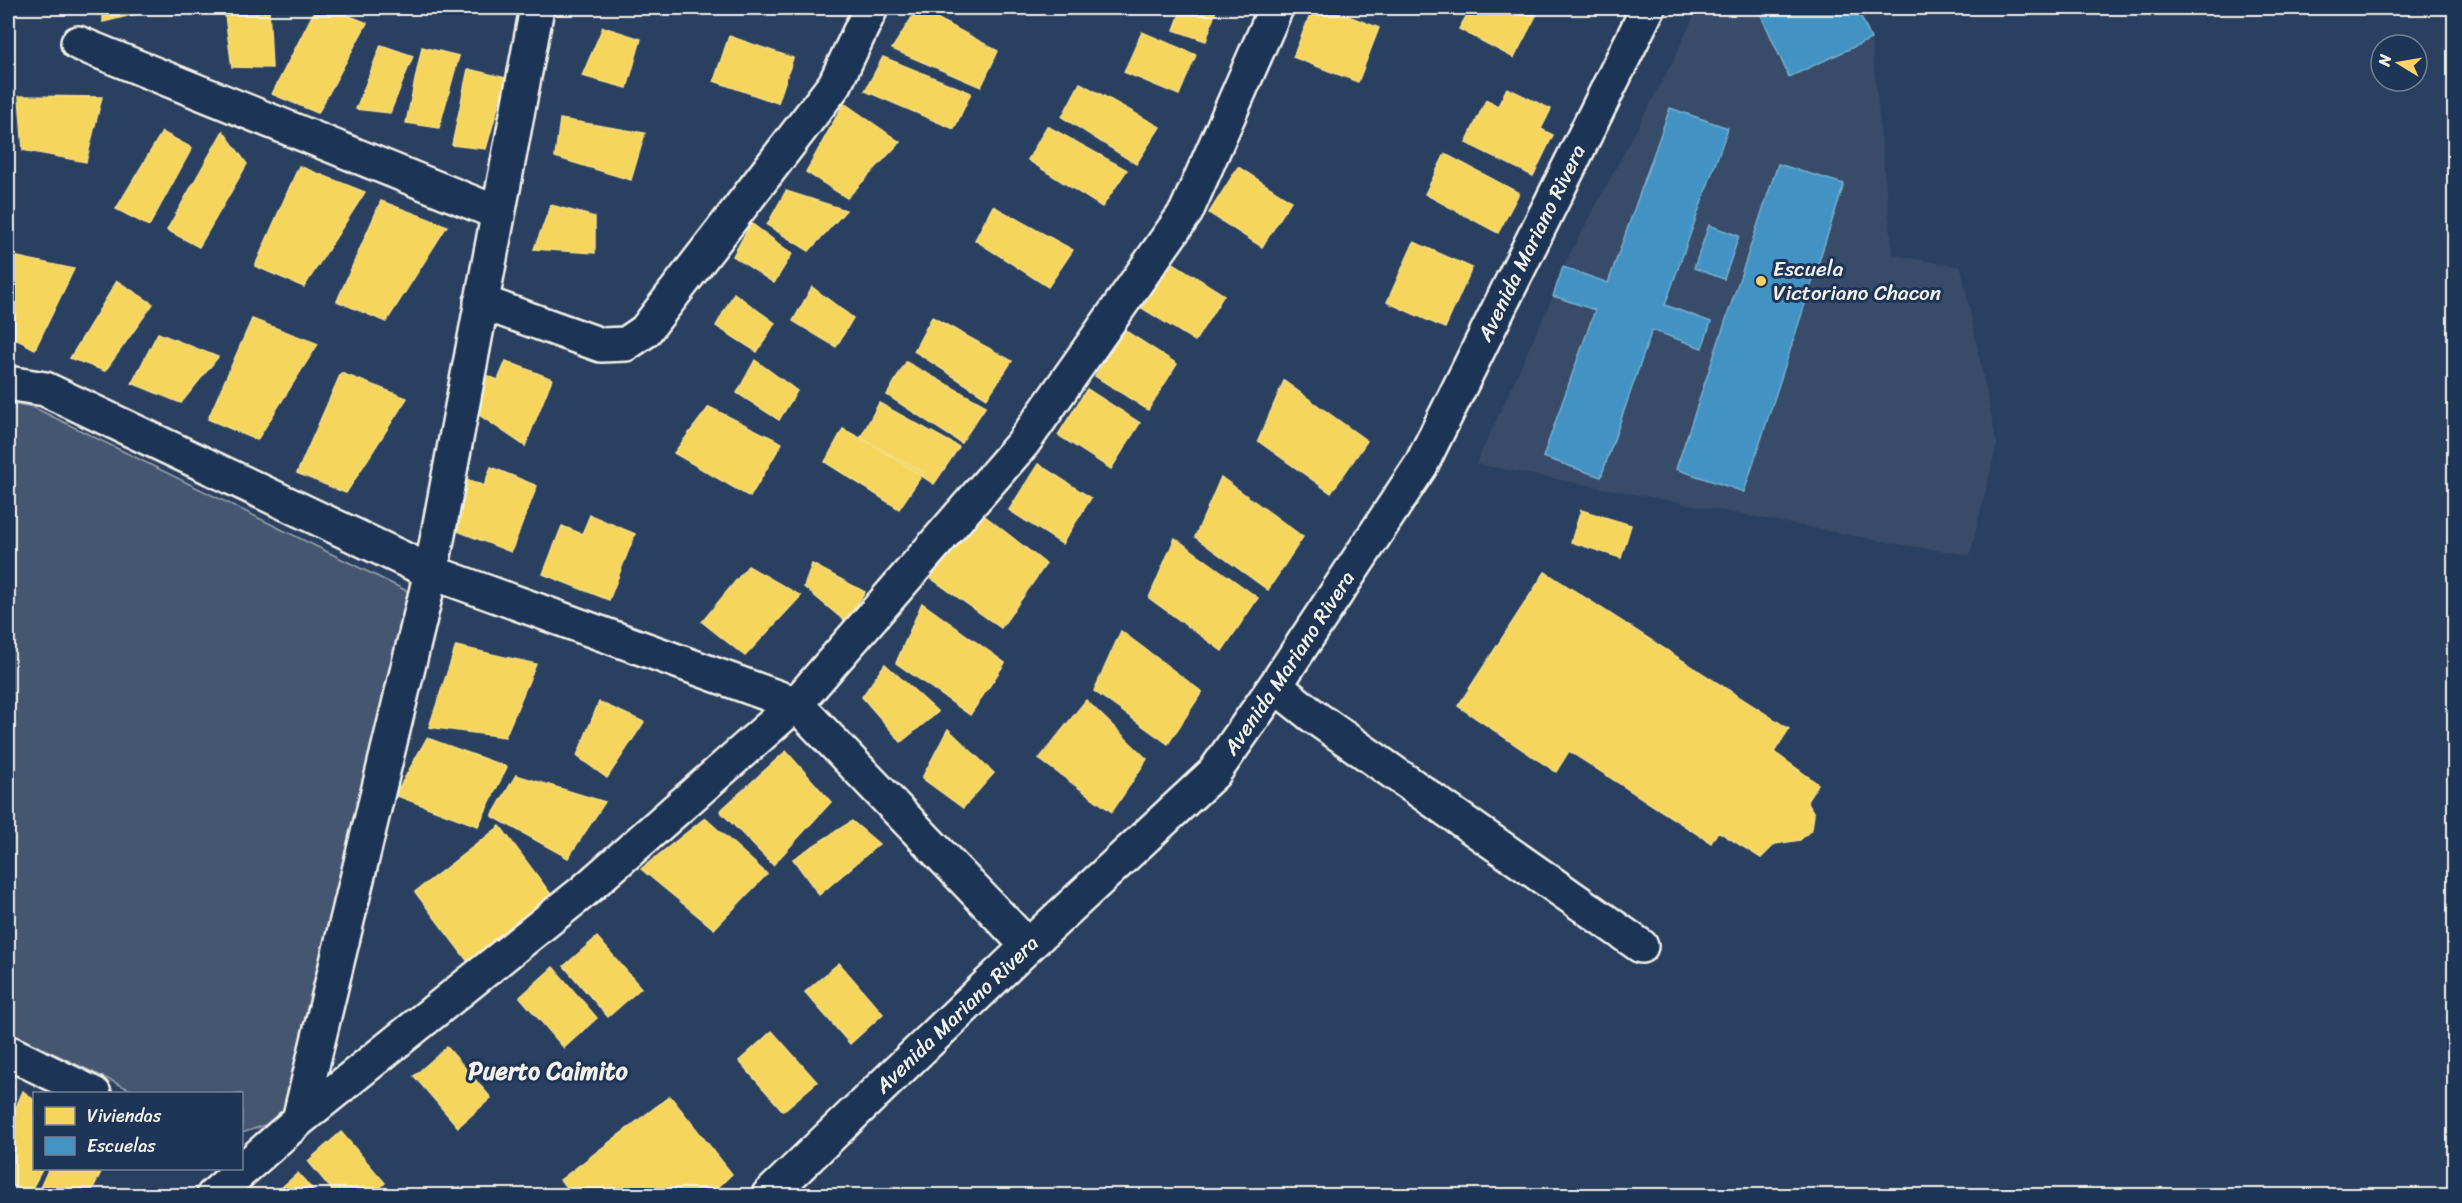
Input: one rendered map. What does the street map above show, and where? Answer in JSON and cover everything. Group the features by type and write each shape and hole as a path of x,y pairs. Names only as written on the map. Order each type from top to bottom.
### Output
{"street":[{"path":"299,1120 430,572 537,8"},
{"path":"481,302 601,345 626,344 645,331 835,84 871,8"},
{"path":"244,1165 584,891 796,704 1023,443 1186,212 1276,8"},
{"name":"Avenida Mariano Rivera","path":"768,1196 1028,946 1214,773 1275,686 1421,465 1641,10"},
{"path":"78,43 498,213"},
{"path":"8,383 45,389 430,572 796,704 1028,946"},
{"path":"1275,686 1313,716 1641,946"},
{"path":"8,1052 90,1092"},
{"path":"213,1196 239,1170"}],"shaded area":[{"name":"Escuela Victoriano Chacon","path":"1698,8 1862,8 1871,39 1893,255 1961,267 1997,444 1970,555 1892,543 1476,464 1553,296 1563,267 1672,63"},
{"path":"8,402 33,407 411,593 296,1102 265,1125 243,1133 243,1092 135,1092 8,1032"}],"building: Viviendas":[{"path":"103,8 160,8 103,22"},
{"path":"224,8 269,8 272,68 232,67"},
{"path":"316,8 330,8 367,23 318,113 272,94"},
{"path":"918,8 998,51 981,87 892,49"},
{"path":"1182,8 1216,10 1206,41 1174,30"},
{"path":"1313,8 1328,8 1379,28 1358,82 1293,57"},
{"path":"1471,8 1540,8 1514,58 1459,29"},
{"path":"603,27 641,39 627,88 582,76"},
{"path":"1142,32 1196,55 1179,95 1124,72"},
{"path":"729,36 793,58 778,103 714,81"},
{"path":"381,45 413,56 390,113 356,109"},
{"path":"422,47 459,56 439,128 406,123"},
{"path":"883,57 971,93 954,129 865,91"},
{"path":"468,69 506,78 486,149 452,145"},
{"path":"1080,83 1160,127 1136,164 1062,117"},
{"path":"1507,88 1551,109 1541,129 1553,135 1533,176 1466,143 1486,100 1498,106"},
{"path":"19,96 102,97 86,162 23,150"},
{"path":"844,103 900,142 847,198 806,172"},
{"path":"560,119 645,133 631,180 555,157"},
{"path":"1047,126 1127,170 1102,207 1028,160"},
{"path":"223,131 247,164 199,247 167,230"},
{"path":"162,132 192,148 149,226 116,209"},
{"path":"1445,154 1519,193 1498,233 1425,194"},
{"path":"299,166 365,192 304,287 255,266"},
{"path":"1238,167 1291,201 1262,247 1209,213"},
{"path":"786,191 846,210 809,251 767,225"},
{"path":"381,201 447,226 386,322 337,301"},
{"path":"551,205 595,217 595,253 534,249"},
{"path":"993,206 1073,250 1048,287 975,240"},
{"path":"751,223 792,254 774,283 733,256"},
{"path":"1414,242 1472,268 1445,328 1387,302"},
{"path":"8,255 74,269 35,349 8,335"},
{"path":"1170,261 1224,295 1195,341 1142,308"},
{"path":"117,281 153,304 105,371 70,358"},
{"path":"812,287 853,318 836,347 793,321"},
{"path":"734,293 775,323 757,352 716,326"},
{"path":"932,317 1012,361 987,398 914,351"},
{"path":"252,319 318,344 257,440 208,419"},
{"path":"1124,330 1177,364 1148,410 1095,376"},
{"path":"158,333 218,357 181,403 132,383"},
{"path":"755,360 797,391 779,420 737,393"},
{"path":"506,361 552,379 525,446 475,412 478,372 498,380"},
{"path":"906,362 986,406 961,443 887,395"},
{"path":"341,373 407,398 346,493 297,473"},
{"path":"1284,381 1367,441 1331,493 1258,441"},
{"path":"1087,389 1140,423 1111,469 1058,435"},
{"path":"879,403 959,447 934,484 861,437"},
{"path":"709,407 782,443 750,497 674,453"},
{"path":"843,429 924,472 899,509 825,462"},
{"path":"1038,464 1091,498 1062,544 1009,510"},
{"path":"491,467 537,486 511,552 445,526 464,478 484,486"},
{"path":"1221,477 1303,537 1268,590 1195,537"},
{"path":"1581,510 1631,525 1621,558 1571,542"},
{"path":"981,513 1046,564 1001,628 928,576"},
{"path":"590,515 635,534 609,600 543,574 562,526 582,534"},
{"path":"1175,538 1258,598 1222,651 1149,598"},
{"path":"812,564 865,592 846,622 804,587"},
{"path":"748,566 801,596 745,656 702,622"},
{"path":"1545,572 1789,729 1774,752 1818,784 1807,801 1814,814 1812,829 1800,840 1775,844 1761,858 1718,831 1711,843 1569,751 1556,772 1458,706"},
{"path":"922,603 1005,663 970,715 896,663"},
{"path":"1121,631 1202,692 1168,744 1094,691"},
{"path":"456,646 536,664 505,737 429,727"},
{"path":"885,664 938,712 901,742 862,697"},
{"path":"1086,700 1147,759 1112,812 1039,759"},
{"path":"599,702 644,722 607,778 577,756"},
{"path":"948,729 994,773 963,808 922,778"},
{"path":"427,738 507,767 478,826 395,795"},
{"path":"786,751 831,802 773,865 720,811"},
{"path":"516,775 605,802 568,858 492,816"},
{"path":"705,818 767,874 714,929 641,869"},
{"path":"852,821 879,844 819,895 793,859"},
{"path":"500,826 553,897 469,963 415,892"},
{"path":"597,937 641,988 608,1017 564,966"},
{"path":"839,963 883,1014 850,1044 805,992"},
{"path":"553,967 597,1018 564,1048 520,997"},
{"path":"772,1031 817,1082 783,1111 739,1061"},
{"path":"447,1047 491,1098 458,1127 414,1076"},
{"path":"8,1083 14,1086 8,1101"},
{"path":"23,1091 33,1099 33,1170 42,1170 30,1192 8,1184 8,1126"},
{"path":"670,1096 732,1174 709,1196 576,1196 560,1180"},
{"path":"341,1132 385,1183 371,1196 337,1196 308,1161"},
{"path":"48,1170 102,1170 89,1196 54,1196 39,1190"},
{"path":"298,1173 318,1196 272,1196"}],"building: Escuelas":[{"path":"1758,8 1857,8 1871,39 1789,77"},
{"path":"1670,108 1728,128 1665,305 1711,322 1702,348 1652,330 1601,477 1543,457 1595,310 1553,296 1563,267 1608,283"},
{"path":"1778,164 1844,184 1744,492 1676,469"},
{"path":"1709,225 1739,236 1724,279 1694,268"}],"place":[{"name":"Escuela Victoriano Chacon","path":"1761,281"}],"district":[{"name":"Puerto Caimito","path":"548,1071"}]}
